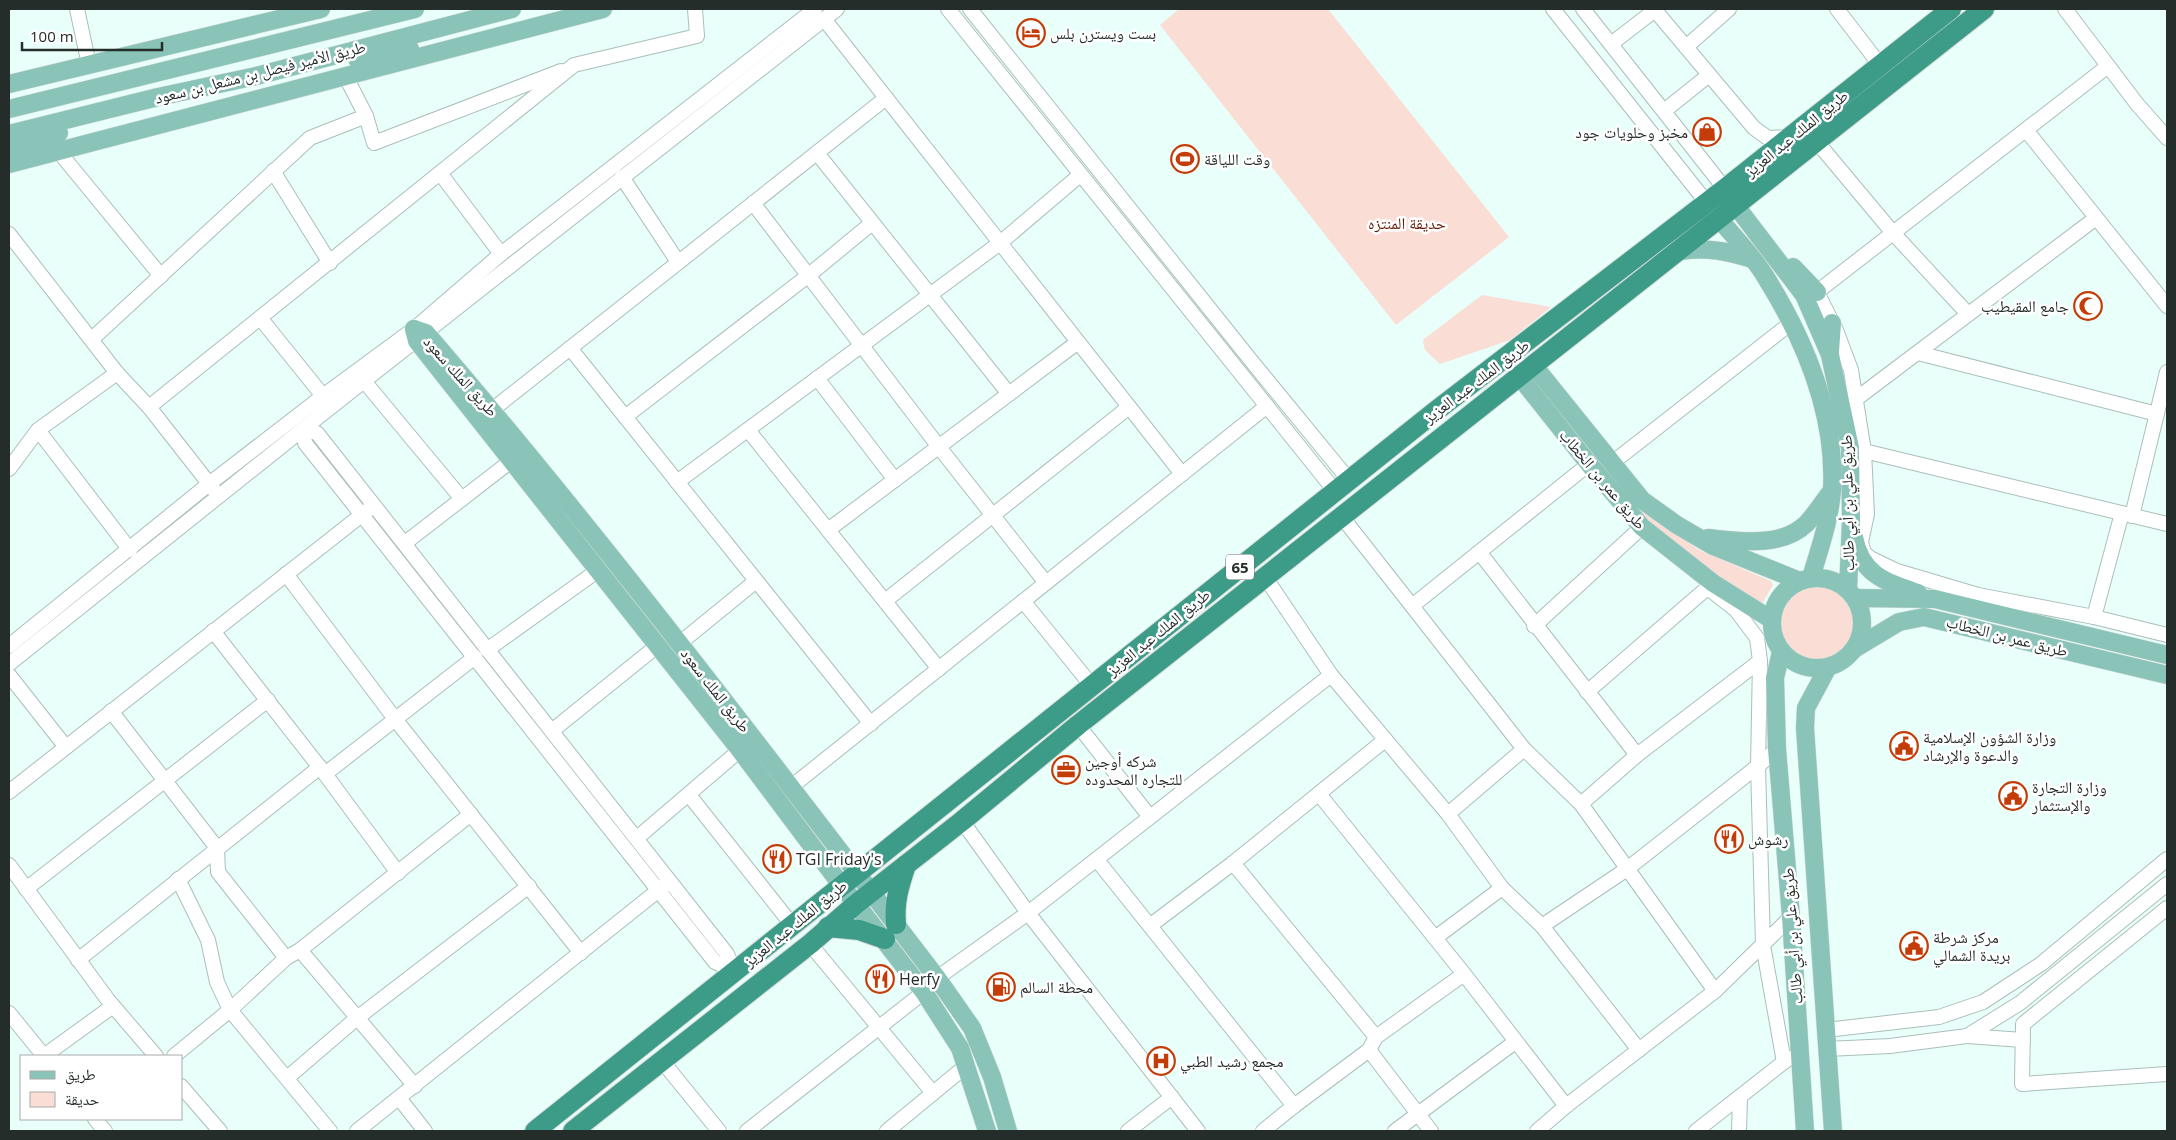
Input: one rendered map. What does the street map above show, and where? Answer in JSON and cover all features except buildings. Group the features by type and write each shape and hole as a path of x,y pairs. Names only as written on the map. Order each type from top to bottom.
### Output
{"highway":[{"name":"طريق الملك عبد العزيز","path":"582,1128 662,1060 810,944 828,927 962,821 1078,725 1720,220 1731,197 1790,137 1951,9"},
{"name":"طريق الملك عبد العزيز","path":"535,1131 1342,486 1706,203 1731,197 1817,142 1984,9"},
{"path":"828,927 890,932 898,888 906,864"}],"main road":[{"path":"9,84 321,9"},
{"path":"294,39 320,27 387,9"},
{"name":"طريق الأمير فيصل بن مشعل بن سعود","path":"9,108 415,9"},
{"name":"طريق الأمير فيصل بن مشعل بن سعود","path":"9,134 158,97 256,76 512,9"},
{"path":"256,76 332,65 603,9"},
{"path":"9,164 533,28 567,17"},
{"path":"9,148 87,125 158,97"},
{"name":"طريق علي بن أبي طالب","path":"1731,197 1804,295 1830,355 1857,450 1851,520 1851,594"},
{"name":"طريق علي بن أبي طالب","path":"1720,220 1764,274 1791,322 1811,364 1827,418 1832,491 1826,529 1805,580"},
{"path":"1765,243 1808,281 1817,292"},
{"path":"1681,251 1698,248 1724,250 1752,259"},
{"path":"1830,355 1832,323"},
{"name":"طريق الملك سعود","path":"419,335 492,410 680,643 857,872 864,898 890,932 924,992 960,1048 987,1131"},
{"name":"طريق الملك سعود","path":"419,335 511,462 740,750 842,886 864,898"},
{"name":"طريق عمر بن الخطاب","path":"1527,371 1612,463 1642,500 1677,525 1698,537 1737,556 1805,580"},
{"name":"طريق عمر بن الخطاب","path":"1527,371 1589,464 1642,526 1710,585 1772,620"},
{"path":"1857,450 1861,542"},
{"path":"1698,537 1746,542 1788,535 1805,525 1832,491"},
{"path":"1851,520 1856,549 1869,571 1885,581 1935,599"},
{"path":"1805,580 1831,580 1851,594 1860,610 1862,624 1860,637 1854,649 1838,663 1828,667 1814,668 1787,659 1774,639 1772,620 1775,608 1789,588 1805,580"},
{"name":"طريق عمر بن الخطاب","path":"1851,594 1935,599 2167,655"},
{"name":"طريق عمر بن الخطاب","path":"1854,649 1899,622 1924,617 2167,675"},
{"name":"طريق علي بن أبي طالب","path":"1781,652 1774,678 1777,749 1791,916 1792,1059 1805,1131"},
{"name":"طريق علي بن أبي طالب","path":"1828,667 1806,708 1805,728 1833,1131"},
{"name":"طريق الملك سعود","path":"890,932 938,978 972,1028 992,1077 1008,1131"}],"street":[{"path":"77,9 90,65"},
{"path":"346,77 366,116 374,143 574,65 697,36 695,9"},
{"path":"9,646 130,550 209,484 323,396 419,335 502,254 819,14 837,9"},
{"path":"948,9 1267,406 1342,486"},
{"path":"970,9 1253,363 1342,486"},
{"path":"1553,9 1720,220"},
{"path":"1583,9 1731,197"},
{"path":"1611,44 1655,9 1754,128 1768,138 1790,137"},
{"path":"1686,47 1729,9"},
{"path":"1837,9 1880,65"},
{"path":"2065,9 2137,104 2167,138"},
{"path":"819,14 1182,474"},
{"path":"9,664 419,335 622,177 819,14"},
{"path":"149,407 261,319 574,65"},
{"path":"2108,66 1817,292 1851,370 1856,399 1857,450 2167,524"},
{"path":"1664,111 1709,76"},
{"path":"492,410 886,98"},
{"path":"92,339 273,170 310,138 366,116"},
{"path":"2026,130 2167,306"},
{"path":"1817,142 1893,233 1968,314"},
{"path":"59,152 161,276"},
{"path":"817,153 1009,394"},
{"path":"273,170 330,263"},
{"path":"440,174 502,254"},
{"path":"677,482 1000,242 1080,175"},
{"path":"622,177 678,262"},
{"path":"753,203 992,516 1046,583"},
{"path":"1856,399 2096,218"},
{"path":"625,417 809,275 872,223"},
{"path":"12,244 92,339 117,373 149,407 219,496"},
{"path":"261,319 323,396"},
{"path":"1612,463 1791,322"},
{"path":"828,530 1078,342"},
{"path":"570,348 871,724"},
{"path":"1918,353 2157,414"},
{"path":"9,469 38,430 117,373"},
{"path":"2094,618 2127,515 2167,373"},
{"path":"817,378 895,480"},
{"path":"364,381 462,499"},
{"path":"791,787 1267,406"},
{"path":"885,601 1129,408"},
{"path":"303,429 317,433 637,838 665,886 715,962 734,971"},
{"path":"303,429 305,443 361,514 475,657 665,886"},
{"path":"38,430 130,550"},
{"path":"748,430 940,669"},
{"path":"405,543 511,462"},
{"path":"1412,606 1589,464"},
{"path":"9,792 65,746 374,505"},
{"path":"1342,517 1524,749 1581,804 1716,990"},
{"path":"1534,626 1642,526"},
{"path":"1861,542 1864,553 1870,558 1898,571 1978,595 2094,618 2167,635"},
{"path":"1480,553 1534,626 1637,755"},
{"path":"487,650 597,571"},
{"path":"286,574 395,719 581,953"},
{"path":"1265,578 1332,675 1448,814 1502,888 1542,926 1639,1050"},
{"path":"680,643 756,581"},
{"path":"1587,692 1710,585 1736,610 1757,638 1760,661 1758,766 1763,944 1792,1059 1696,1131"},
{"path":"1023,601 1092,686"},
{"path":"214,631 398,873"},
{"path":"553,730 657,646"},
{"path":"78,960 217,848 395,719 475,657"},
{"path":"1581,804 1637,755 1760,661"},
{"path":"9,675 65,746"},
{"path":"938,978 1098,860 1332,675"},
{"path":"26,889 268,700"},
{"path":"111,711 217,848 218,872 286,958"},
{"path":"1078,725 1150,817"},
{"path":"1151,925 1233,863 1385,740"},
{"path":"1448,814 1524,749"},
{"path":"1542,926 1627,869 1777,749"},
{"path":"637,838 740,750"},
{"path":"689,794 793,926"},
{"path":"1319,794 1464,974 1566,1106"},
{"path":"175,1055 230,1010 286,958 300,950 471,814"},
{"path":"962,821 1028,913 1198,1131"},
{"path":"1826,1030 1939,1017 1983,1002 2041,964 2167,859"},
{"path":"1098,860 1294,1106"},
{"path":"1233,863 1376,1037"},
{"path":"9,865 113,1006 155,1055"},
{"path":"178,879 208,940 216,982 230,1010 330,1131"},
{"path":"1967,1036 2030,994 2167,884"},
{"path":"287,1078 357,1018 528,886"},
{"path":"357,1131 665,886"},
{"path":"1435,938 1502,888"},
{"path":"2167,908 2023,1024 2022,1084 2167,1074"},
{"path":"1537,1131 1566,1106 1716,990 1791,916"},
{"path":"810,944 933,1093"},
{"path":"300,950 415,1086"},
{"path":"2041,964 2063,992"},
{"path":"1264,1131 1369,1050 1376,1037 1464,974"},
{"path":"747,1131 924,992"},
{"path":"2030,994 2042,1009"},
{"path":"45,1055 113,1006"},
{"path":"9,1013 43,1055"},
{"path":"1827,1049 1890,1046 1967,1036 2023,1040"},
{"path":"1395,1131 1515,1042"},
{"path":"1369,1050 1431,1131"},
{"path":"662,1060 719,1131"},
{"path":"887,1131 966,1066"},
{"path":"182,1087 220,1131"},
{"path":"1128,1131 1172,1097"},
{"path":"399,1098 425,1131"},
{"path":"1739,1131 1740,1098"}],"green space":[{"name":"حديقة المنتزه","path":"1179,9 1328,9 1509,237 1396,325 1160,25"},
{"path":"1482,295 1551,307 1510,340 1440,364 1425,350 1424,339"},
{"path":"1586,445 1650,516 1699,550 1771,581 1773,585 1760,607 1749,597 1658,534 1584,447"},
{"path":"1822,585 1837,589 1852,606 1857,621 1855,636 1849,648 1838,656 1825,661 1811,661 1796,654 1783,641 1778,629 1778,622 1784,603 1793,593 1803,588"}],"place":[{"name":"بست ويسترن بلس","path":"1031,33"},
{"name":"مخبز وحلويات جود","path":"1707,132"},
{"name":"وقت اللياقة","path":"1185,159"},
{"name":"جامع المقيطيب","path":"2088,306"},
{"name":"وزارة الشؤون الإسلامية والدعوة والإرشاد","path":"1904,746"},
{"name":"شركه أوجين للتجاره المحدوده","path":"1066,770"},
{"name":"وزارة التجارة والإستثمار","path":"2013,796"},
{"name":"رشوش","path":"1729,839"},
{"name":"TGI Friday's","path":"777,859"},
{"name":"مركز شرطة بريدة الشمالي","path":"1914,946"},
{"name":"Herfy","path":"880,979"},
{"name":"محطة السالم","path":"1001,987"},
{"name":"مجمع رشيد الطبي","path":"1161,1061"}]}
